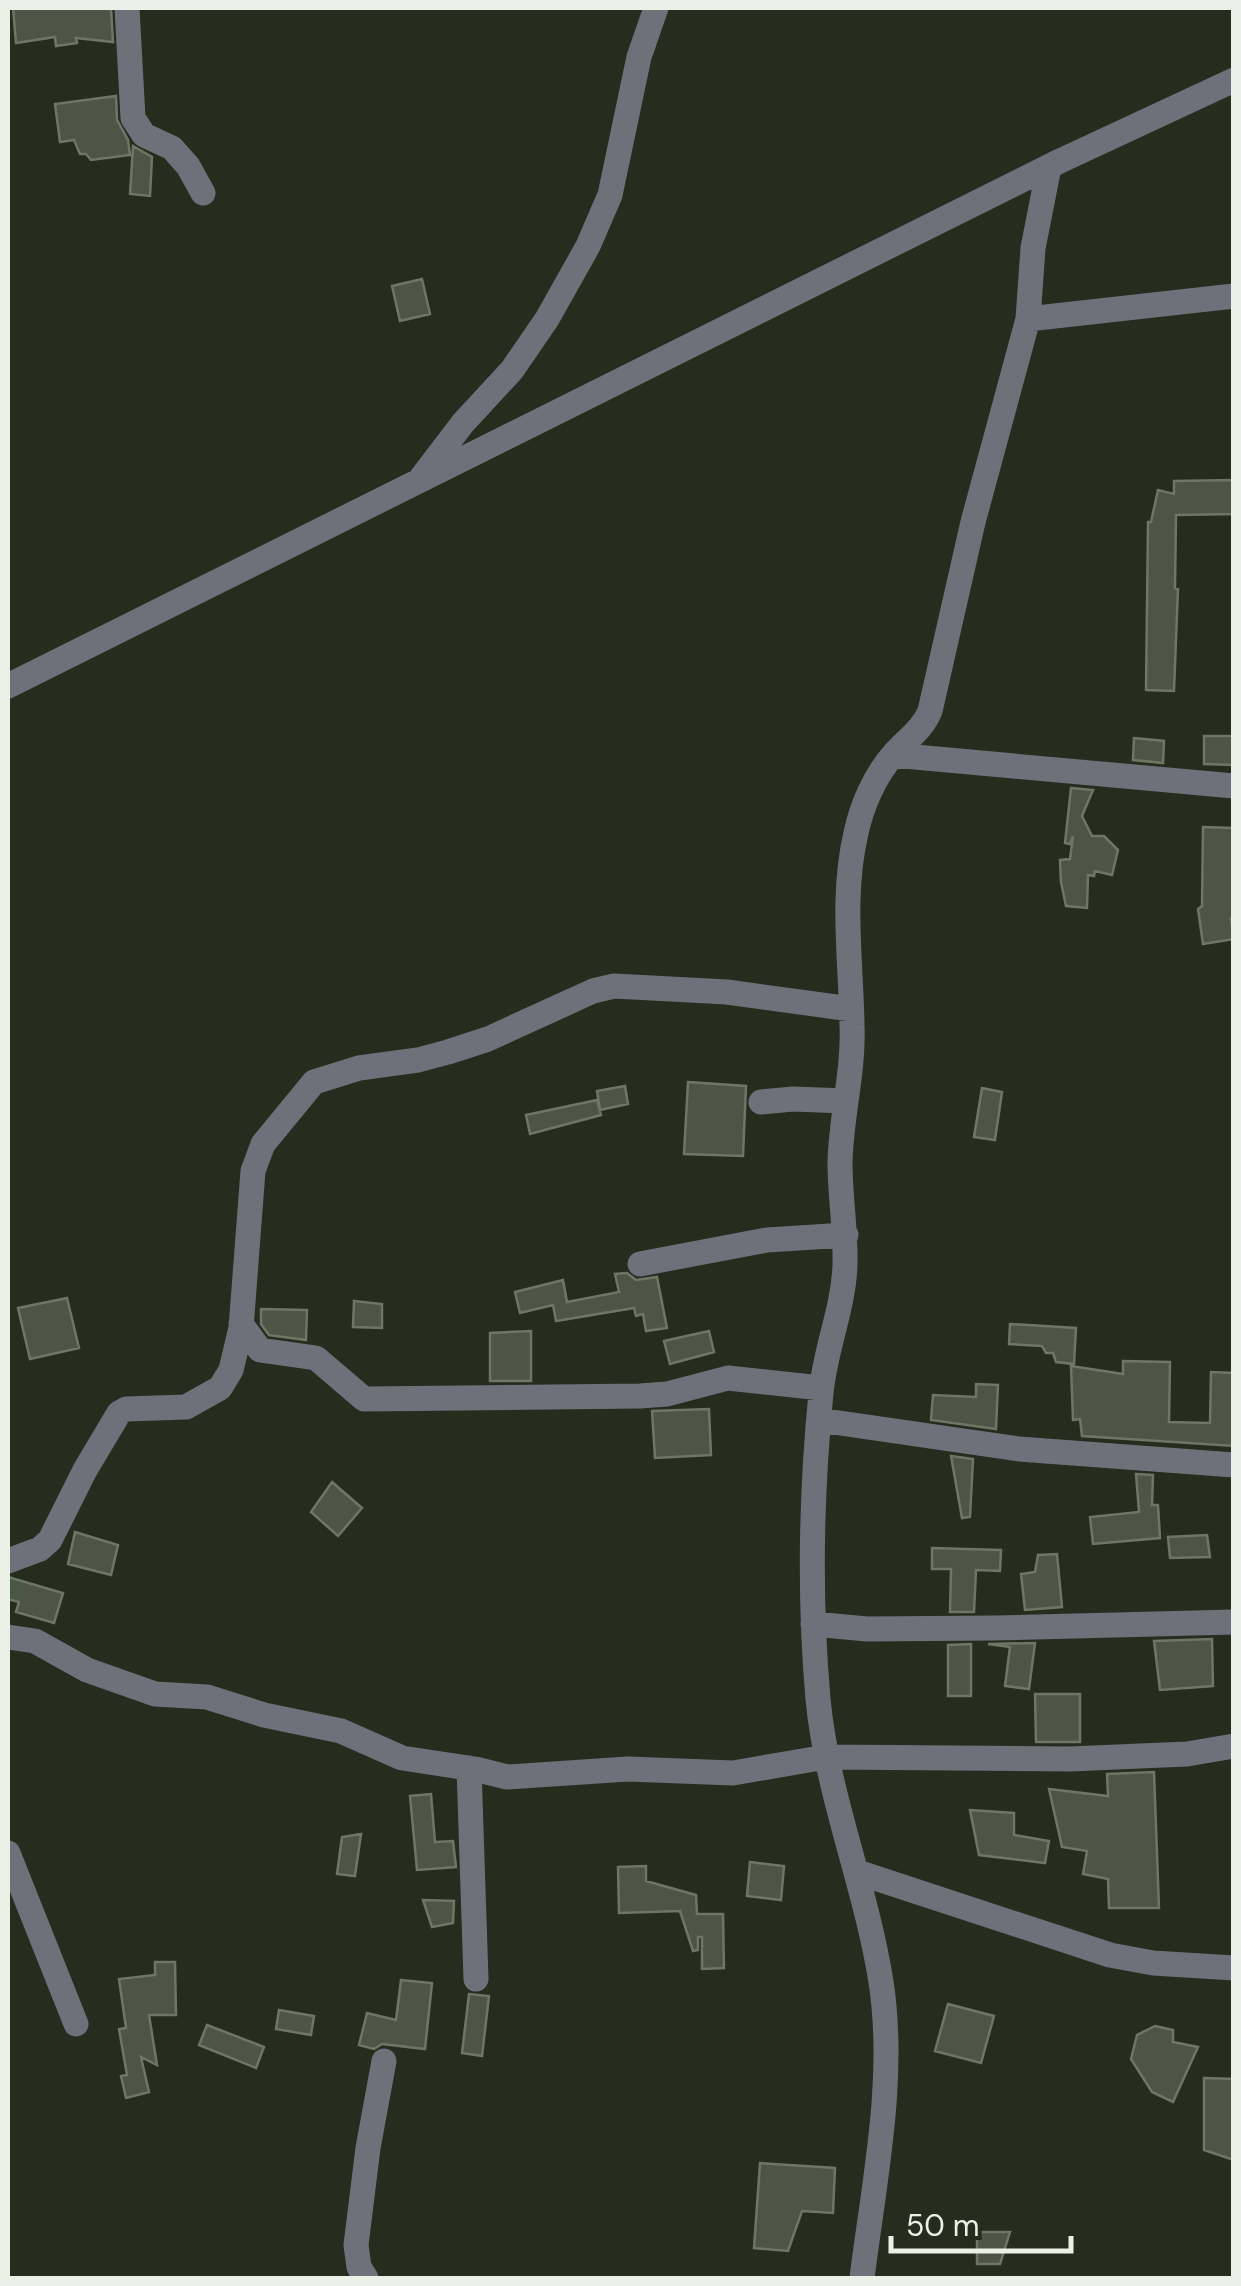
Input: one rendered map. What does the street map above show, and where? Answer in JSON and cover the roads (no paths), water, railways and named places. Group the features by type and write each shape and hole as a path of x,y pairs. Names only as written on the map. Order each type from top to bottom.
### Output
{"street":[{"path":"127,8 133,118 150,140 172,148 188,166 202,193"},
{"path":"418,482 463,423 512,370 547,319 588,246 610,195 639,57 656,8"},
{"path":"8,686 1049,166 1234,80"},
{"path":"862,2278 881,2126 886,2022 872,1934 826,1758 814,1624 812,1511 821,1388 841,1304 846,1235 840,1165 851,1010 847,893 856,831 872,786 894,754 923,726 930,710 973,522 1028,319 1034,248 1049,166"},
{"path":"1028,319 1234,296"},
{"path":"894,754 1234,786"},
{"path":"8,1561 40,1549 50,1540 119,1413 126,1409 186,1407 220,1388 231,1370 241,1324 254,1171 263,1144 314,1082 359,1068 448,1052 488,1039 593,991 614,986 727,992 851,1010"},
{"path":"761,1102 846,1101"},
{"path":"640,1264 766,1240 846,1235"},
{"path":"241,1324 260,1350 316,1358 364,1399 640,1396 668,1394 728,1378 821,1388"},
{"path":"819,1420 1019,1449 1234,1465"},
{"path":"814,1624 867,1629 1234,1622"},
{"path":"8,1637 35,1641 87,1670 154,1694 207,1697 341,1731 402,1758 507,1777 628,1769 733,1773 826,1758 1070,1759 1187,1754 1234,1746"},
{"path":"470,1768 476,1980"},
{"path":"8,1852 76,2024"},
{"path":"857,1872 1110,1955 1152,1963 1234,1968"},
{"path":"366,2278 359,2267 356,2245 384,2061"}]}
